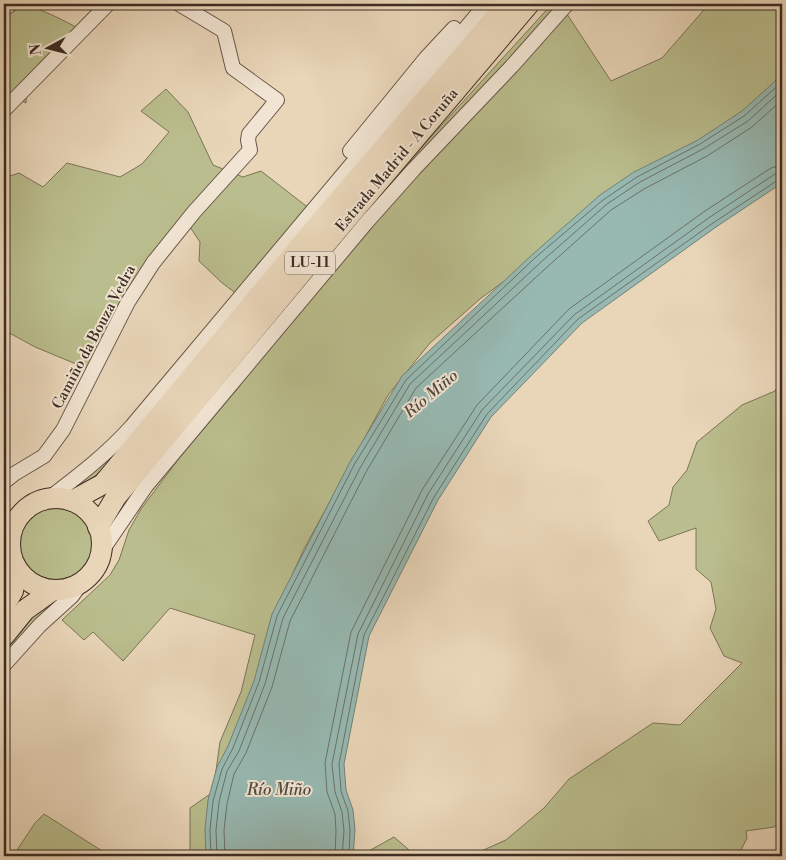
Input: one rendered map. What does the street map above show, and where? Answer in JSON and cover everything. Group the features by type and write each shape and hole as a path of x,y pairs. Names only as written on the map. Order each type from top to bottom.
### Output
{"highway":[{"name":"Estrada Madrid - A Coruña","path":"72,501 103,484 315,228 507,4"},
{"name":"Estrada Madrid - A Coruña","path":"98,527 116,497 529,4"},
{"path":"423,130 544,4"},
{"path":"60,498 72,501 83,507 92,516 98,527 102,540 98,564 82,582 68,589 53,590 33,584 24,578 17,569 7,547 16,521 35,503 60,498"},
{"path":"4,606 13,591 17,569"},
{"path":"4,636 25,610 53,590"}],"street":[{"path":"4,9 11,4"},
{"path":"4,110 108,4"},
{"name":"Camiño da Bouza Vedra","path":"4,482 44,456 63,430 128,302 153,263 194,212 250,150 249,134 277,100 233,68 224,31 180,4"},
{"path":"101,552 146,486 366,223 567,4"},
{"path":"48,499 87,470 112,448 132,426 483,7"},
{"path":"4,665 40,625 72,596 82,582"}],"green space":[{"path":"4,4 33,8 76,27 28,75 26,103 8,95 4,99"},
{"path":"552,4 561,4 113,524 120,506 399,172"},
{"path":"709,4 782,4 782,74 741,115 649,176 481,298 430,343 388,395 304,549 293,573 278,622 220,856 190,856 190,808 213,792 220,742 241,692 255,635 170,608 123,661 93,632 84,640 62,620 110,575 119,560 129,530 141,509 180,457 239,387 252,363 325,277 565,11 611,81 662,58"},
{"path":"166,89 188,112 213,165 243,177 261,171 310,209 238,295 199,261 200,242 184,218 93,371 35,347 4,330 4,178 19,173 43,187 67,163 120,177 142,164 169,132 141,111"},
{"path":"782,380 782,822 774,827 746,831 747,838 738,856 470,856 506,840 544,808 569,779 653,723 680,725 742,663 724,656 710,628 716,609 711,582 696,569 696,528 659,541 648,521 669,505 673,487 687,470 697,442 742,405 775,391"},
{"path":"115,451 117,454 97,474 73,491 70,488"},
{"path":"56,506 71,509 83,517 91,529 94,544 91,559 83,571 71,579 56,582 41,579 29,571 21,559 18,544 21,529 29,517 41,509"},
{"path":"55,602 44,618 4,660 4,649 34,613"},
{"path":"44,814 110,856 13,856 35,823"},
{"path":"394,837 416,856 349,856 367,852"}],"water":[{"name":"Río Miño","path":"782,75 782,183 716,227 582,323 491,417 438,500 369,636 344,764 346,790 353,810 355,830 353,856 206,856 205,829 208,800 217,767 228,746 254,681 272,614 350,462 402,376 533,254 600,195 634,172 698,140 742,111"}]}
